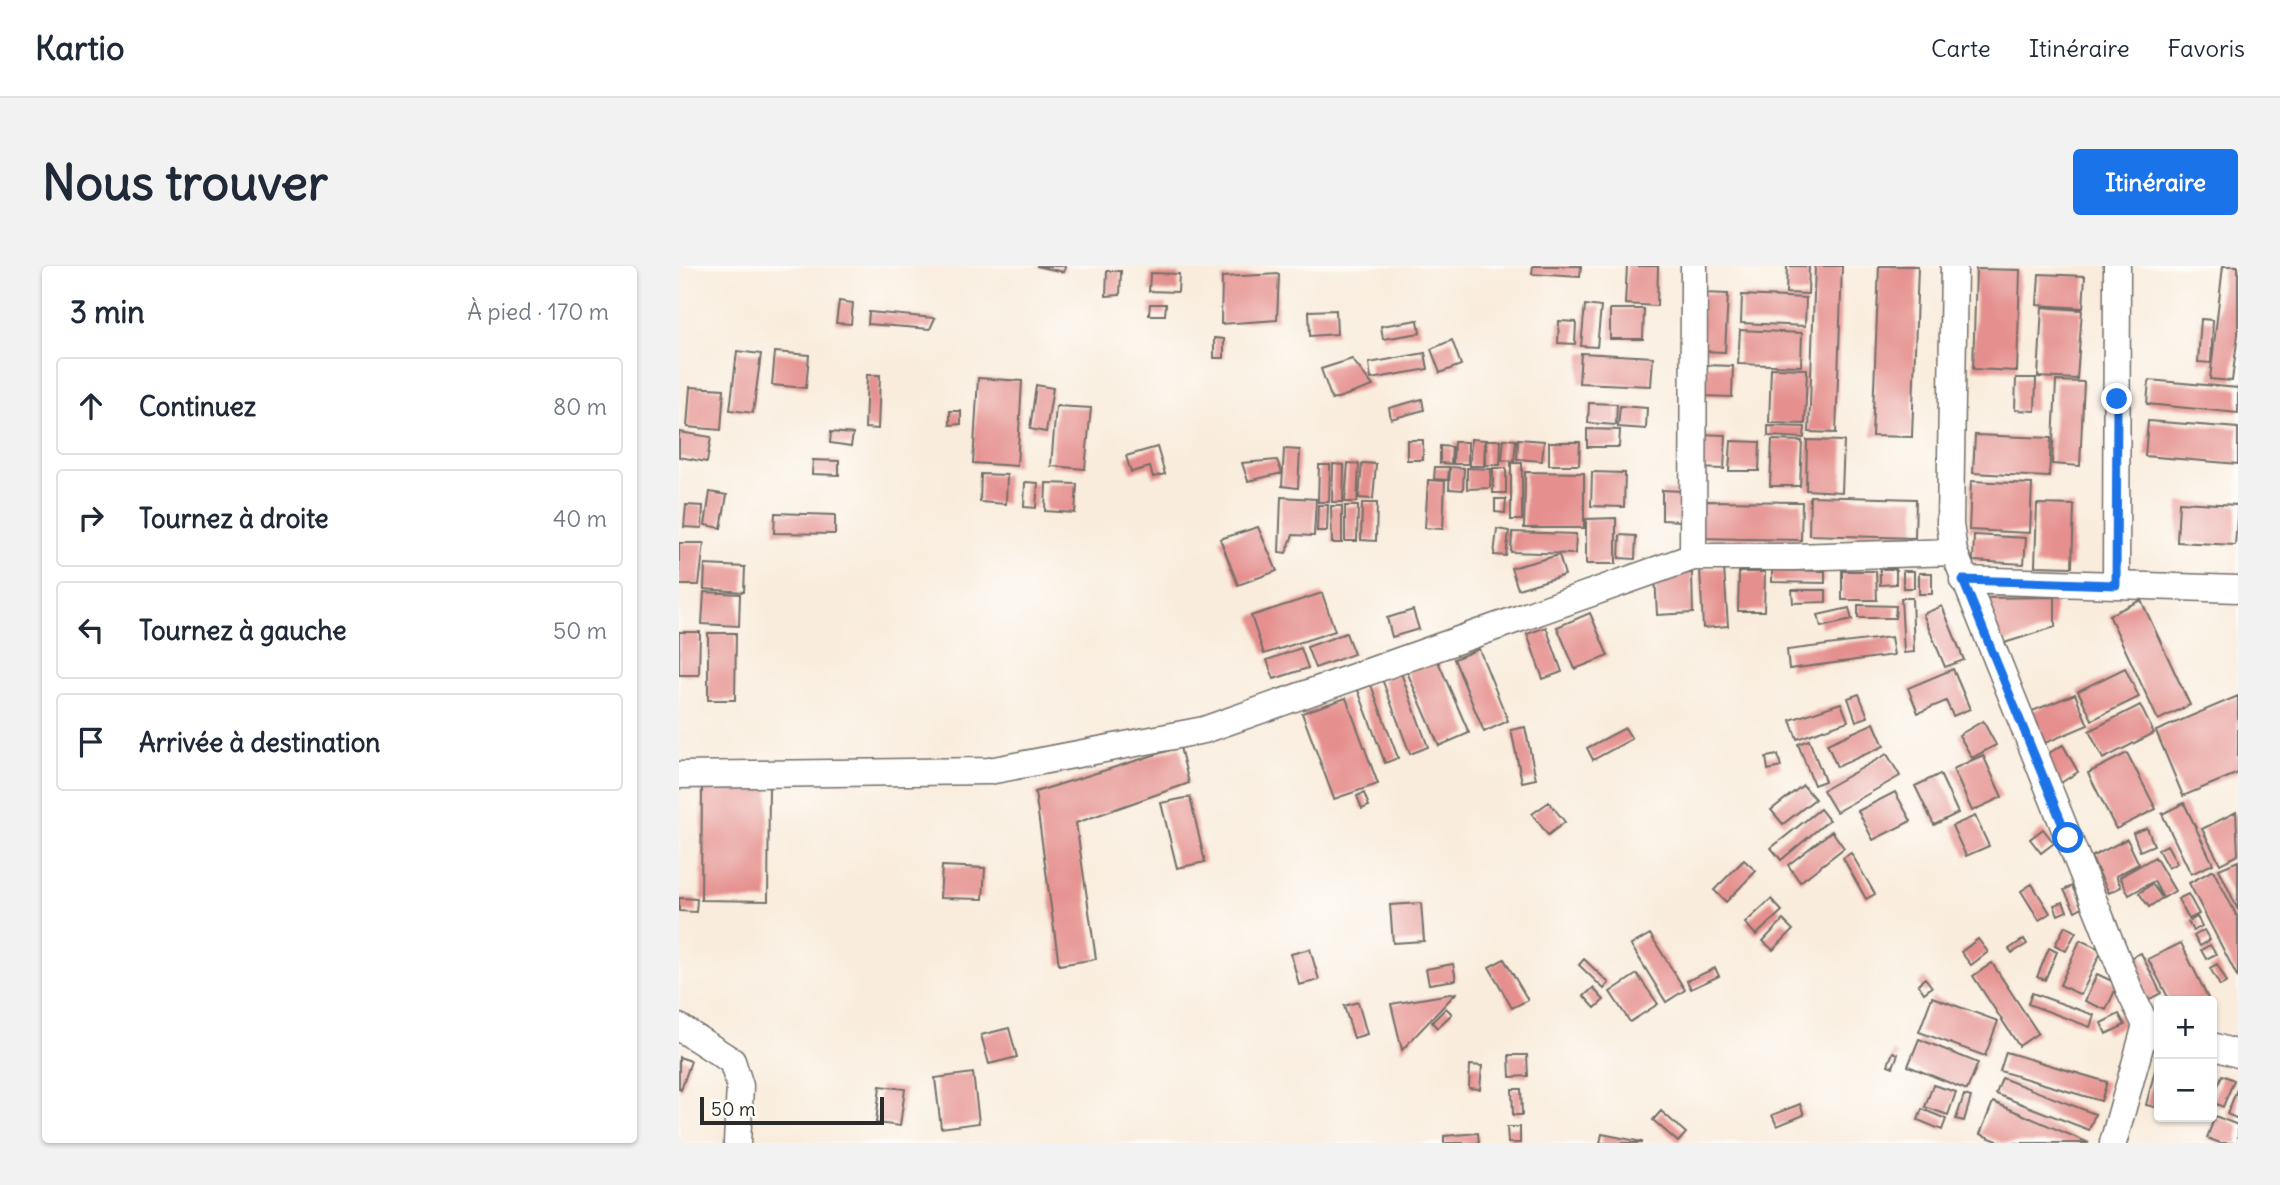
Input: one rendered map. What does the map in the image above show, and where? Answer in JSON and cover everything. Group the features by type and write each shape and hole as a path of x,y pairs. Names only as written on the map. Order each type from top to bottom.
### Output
{"street":[{"path":"1693,557 1694,266"},
{"path":"1954,266 1950,524 1954,552 2131,994 2152,1027 2113,1143"},
{"path":"2116,585 2117,266"},
{"path":"679,775 989,771 1203,730 1693,557 1954,552"},
{"path":"1963,580 2238,589"},
{"path":"679,1027 732,1061 740,1086 737,1143"},
{"path":"2217,1048 2238,1054"}],"building":[{"path":"1036,266 1065,266 1064,272"},
{"path":"1533,266 1581,266 1580,277 1532,274"},
{"path":"1627,266 1658,266 1657,306 1625,304"},
{"path":"1787,266 1809,266 1808,294 1786,293"},
{"path":"1815,266 1842,266 1836,433 1809,432"},
{"path":"1879,266 1918,266 1912,437 1872,436"},
{"path":"2223,266 2238,266 2238,334 2232,381 2210,379"},
{"path":"1976,269 2020,270 2017,371 1973,369"},
{"path":"1107,271 1121,271 1120,295 1106,296"},
{"path":"1150,273 1179,274 1178,292 1149,291"},
{"path":"1279,274 1277,320 1221,324 1222,277"},
{"path":"2039,274 2085,276 2083,308 2037,305"},
{"path":"1702,293 1728,294 1725,352 1700,351"},
{"path":"1742,295 1806,298 1805,326 1741,323"},
{"path":"839,301 853,303 851,324 836,323"},
{"path":"1150,304 1166,304 1165,315 1149,315"},
{"path":"1585,305 1601,307 1597,347 1581,346"},
{"path":"2042,307 2082,310 2077,379 2038,377"},
{"path":"1610,309 1644,309 1643,339 1610,339"},
{"path":"1336,310 1337,334 1310,336 1309,311"},
{"path":"869,312 935,318 930,329 868,324"},
{"path":"2201,319 2213,320 2211,363 2198,362"},
{"path":"1418,320 1420,333 1383,339 1381,326"},
{"path":"1559,321 1576,322 1575,344 1558,343"},
{"path":"1740,330 1802,333 1801,366 1738,364"},
{"path":"1214,338 1224,339 1224,358 1214,358"},
{"path":"1452,340 1461,365 1440,373 1431,349"},
{"path":"737,351 761,354 753,413 730,410"},
{"path":"775,352 809,355 806,388 772,385"},
{"path":"1425,353 1428,369 1371,379 1369,363"},
{"path":"1581,353 1653,357 1651,386 1579,383"},
{"path":"1352,359 1373,386 1332,400 1321,369"},
{"path":"1704,365 1733,366 1732,397 1703,396"},
{"path":"1771,368 1807,369 1805,424 1769,423"},
{"path":"867,375 880,375 878,429 865,428"},
{"path":"978,378 1022,381 1017,466 973,463"},
{"path":"2016,378 2036,378 2035,411 2015,410"},
{"path":"2149,380 2238,388 2238,413 2147,404"},
{"path":"2056,381 2084,382 2080,466 2052,464"},
{"path":"1036,385 1053,388 1046,432 1030,429"},
{"path":"690,387 724,389 721,430 687,427"},
{"path":"1422,399 1424,410 1391,419 1389,408"},
{"path":"1589,403 1617,404 1616,425 1588,423"},
{"path":"1056,406 1091,408 1085,469 1051,466"},
{"path":"1620,406 1647,408 1646,429 1618,427"},
{"path":"950,411 961,411 961,424 950,425"},
{"path":"2148,421 2238,428 2238,464 2145,456"},
{"path":"1768,426 1805,427 1804,438 1768,436"},
{"path":"1587,429 1620,430 1619,447 1587,447"},
{"path":"679,432 711,437 707,462 679,457"},
{"path":"831,432 853,434 851,446 830,443"},
{"path":"1697,434 1726,435 1724,469 1696,468"},
{"path":"1975,435 2051,438 2049,477 1973,473"},
{"path":"1471,439 1485,440 1484,466 1470,466"},
{"path":"1504,439 1516,440 1514,461 1502,460"},
{"path":"1518,439 1544,441 1542,461 1517,459"},
{"path":"1407,440 1423,440 1423,460 1407,460"},
{"path":"1486,440 1501,440 1500,465 1486,465"},
{"path":"1772,440 1802,441 1800,486 1770,486"},
{"path":"1807,440 1844,441 1842,492 1806,490"},
{"path":"1731,441 1760,442 1759,471 1729,471"},
{"path":"1454,442 1468,442 1468,464 1453,464"},
{"path":"1549,442 1580,442 1579,465 1549,465"},
{"path":"1440,446 1452,447 1451,464 1440,463"},
{"path":"1157,447 1165,474 1153,477 1150,467 1131,472 1126,456"},
{"path":"1284,449 1300,450 1298,488 1282,486"},
{"path":"813,460 839,461 839,475 812,474"},
{"path":"1277,460 1282,473 1248,481 1242,463"},
{"path":"1348,463 1359,464 1357,502 1345,502"},
{"path":"1362,463 1376,464 1373,499 1359,498"},
{"path":"1511,463 1522,463 1522,520 1511,520"},
{"path":"1333,464 1344,465 1343,502 1332,502"},
{"path":"1319,465 1330,465 1329,502 1318,502"},
{"path":"1435,467 1449,467 1448,480 1434,479"},
{"path":"1450,467 1464,468 1463,490 1449,489"},
{"path":"1467,468 1491,469 1490,488 1467,489"},
{"path":"1493,468 1506,468 1506,493 1493,493"},
{"path":"1525,472 1584,473 1584,528 1524,528"},
{"path":"1592,472 1625,473 1624,507 1591,506"},
{"path":"981,474 1007,475 1006,504 980,502"},
{"path":"1428,480 1445,481 1443,529 1425,528"},
{"path":"1971,481 2032,484 2030,533 1969,530"},
{"path":"1025,482 1038,483 1036,508 1024,507"},
{"path":"1046,483 1077,484 1075,513 1045,511"},
{"path":"1662,490 1682,491 1681,521 1662,520"},
{"path":"710,492 727,495 721,528 705,525"},
{"path":"1810,496 1916,499 1915,538 1809,535"},
{"path":"1281,497 1316,499 1314,536 1293,535 1286,553 1279,552"},
{"path":"1495,499 1506,499 1505,513 1495,512"},
{"path":"1699,501 1802,502 1801,540 1698,538"},
{"path":"2179,502 2238,505 2235,545 2177,542"},
{"path":"1362,503 1377,503 1376,541 1361,540"},
{"path":"2037,504 2074,505 2072,567 2035,566"},
{"path":"686,505 703,506 702,528 684,527"},
{"path":"1318,505 1328,505 1327,531 1317,531"},
{"path":"1331,506 1342,506 1342,543 1332,543"},
{"path":"1345,506 1358,506 1357,541 1345,541"},
{"path":"775,513 835,515 835,534 774,533"},
{"path":"1616,518 1616,564 1586,564 1586,519"},
{"path":"1258,527 1277,571 1238,585 1220,539"},
{"path":"1497,529 1509,531 1506,556 1494,555"},
{"path":"1512,532 1576,534 1575,554 1511,552"},
{"path":"1620,535 1636,536 1635,559 1619,558"},
{"path":"1974,535 2026,538 2024,564 1973,561"},
{"path":"679,543 704,543 699,585 679,585"},
{"path":"1559,555 1565,575 1518,589 1511,568"},
{"path":"705,565 745,567 744,592 704,589"},
{"path":"1724,568 1728,626 1703,628 1700,569"},
{"path":"1880,569 1896,569 1896,584 1880,585"},
{"path":"1772,570 1825,571 1825,583 1772,582"},
{"path":"1842,571 1876,571 1877,600 1842,600"},
{"path":"1903,571 1914,571 1914,588 1903,588"},
{"path":"1739,572 1765,572 1764,611 1738,611"},
{"path":"1692,573 1693,613 1657,615 1655,574"},
{"path":"1919,573 1932,573 1932,594 1919,594"},
{"path":"1792,590 1826,590 1826,602 1793,603"},
{"path":"704,592 740,594 739,626 702,624"},
{"path":"1322,593 1335,631 1264,654 1251,616"},
{"path":"2055,597 2055,627 1998,645 1976,598"},
{"path":"1901,598 1912,598 1914,652 1904,653"},
{"path":"2141,600 2190,705 2158,720 2109,615"},
{"path":"1858,605 1896,606 1895,618 1858,618"},
{"path":"1942,606 1964,660 1945,667 1923,614"},
{"path":"1849,608 1852,620 1821,627 1818,615"},
{"path":"1413,610 1419,629 1392,637 1387,618"},
{"path":"1590,613 1608,656 1575,669 1557,627"},
{"path":"1546,627 1562,672 1543,679 1527,634"},
{"path":"679,632 700,632 699,675 679,675"},
{"path":"708,633 736,633 735,700 708,700"},
{"path":"1346,633 1354,654 1315,668 1307,647"},
{"path":"1891,637 1894,655 1789,669 1787,650"},
{"path":"1301,648 1308,668 1274,679 1267,660"},
{"path":"1479,649 1508,721 1484,732 1454,659"},
{"path":"1437,659 1469,733 1439,746 1407,672"},
{"path":"2125,668 2139,697 2092,720 2078,691"},
{"path":"1953,669 1970,709 1953,716 1946,701 1918,713 1908,688"},
{"path":"1401,673 1428,747 1410,754 1382,679"},
{"path":"1371,685 1398,758 1385,763 1358,690"},
{"path":"1859,694 1868,717 1856,721 1848,698"},
{"path":"2075,694 2088,725 2045,743 2032,711"},
{"path":"2238,696 2238,773 2183,796 2156,731"},
{"path":"1346,698 1378,784 1334,799 1302,713"},
{"path":"1841,703 1848,721 1797,739 1790,720"},
{"path":"2140,705 2154,733 2103,759 2089,731"},
{"path":"1983,721 1996,745 1972,758 1959,735"},
{"path":"1874,723 1884,746 1837,767 1827,744"},
{"path":"1525,727 1536,779 1522,782 1511,730"},
{"path":"1625,728 1632,739 1593,760 1587,748"},
{"path":"1809,740 1825,781 1814,785 1798,744"},
{"path":"2063,745 2078,772 2059,784 2044,756"},
{"path":"1180,747 1189,783 1076,823 1096,959 1059,965 1035,792"},
{"path":"2127,753 2156,809 2116,829 2088,773"},
{"path":"1887,754 1900,776 1836,812 1823,790"},
{"path":"1778,755 1781,767 1768,770 1766,757"},
{"path":"1983,755 2002,797 1972,811 1953,769"},
{"path":"1940,774 1958,813 1934,825 1915,786"},
{"path":"702,783 769,784 768,901 701,900"},
{"path":"1803,785 1815,799 1783,824 1771,810"},
{"path":"1895,792 1911,821 1873,840 1858,811"},
{"path":"1364,793 1369,806 1362,809 1357,796"},
{"path":"1190,797 1205,862 1177,868 1161,803"},
{"path":"1549,802 1565,822 1548,835 1532,814"},
{"path":"2184,803 2213,864 2191,874 2162,814"},
{"path":"1820,809 1829,820 1781,860 1771,848"},
{"path":"2236,812 2238,855 2220,864 2202,829"},
{"path":"1975,816 1989,846 1966,856 1952,826"},
{"path":"2147,828 2154,845 2140,851 2133,833"},
{"path":"2043,829 2054,843 2041,853 2030,839"},
{"path":"1832,831 1844,848 1800,882 1788,865"},
{"path":"2127,839 2139,864 2116,876 2121,887 2109,893 2091,857"},
{"path":"2167,845 2177,863 2168,868 2158,850"},
{"path":"1851,853 1875,894 1866,899 1843,858"},
{"path":"2155,857 2175,891 2163,898 2154,881 2129,895 2120,877"},
{"path":"1744,860 1756,871 1726,902 1714,890"},
{"path":"2238,861 2238,910 2219,869"},
{"path":"942,866 985,868 983,899 940,898"},
{"path":"2213,870 2238,918 2238,978 2189,883"},
{"path":"2032,884 2050,913 2039,920 2021,891"},
{"path":"2152,884 2162,898 2149,907 2139,893"},
{"path":"2072,886 2082,907 2075,911 2064,890"},
{"path":"2188,894 2199,914 2189,919 2178,899"},
{"path":"679,898 697,899 696,912 679,911"},
{"path":"1771,899 1782,911 1756,935 1745,923"},
{"path":"2063,902 2067,911 2058,915 2054,905"},
{"path":"1421,903 1424,941 1393,943 1390,905"},
{"path":"2197,917 2202,926 2193,931 2188,922"},
{"path":"1783,920 1793,930 1773,950 1763,941"},
{"path":"2065,926 2076,932 2066,951 2055,945"},
{"path":"2204,930 2210,940 2200,946 2194,936"},
{"path":"1650,934 1685,990 1666,1002 1631,945"},
{"path":"1978,939 1988,952 1971,965 1961,952"},
{"path":"2024,939 2027,944 2012,953 2009,949"},
{"path":"2080,940 2102,950 2081,995 2060,985"},
{"path":"2181,943 2207,996 2167,996 2148,959"},
{"path":"2210,945 2216,954 2206,959 2201,950"},
{"path":"2049,948 2057,952 2045,980 2037,977"},
{"path":"1310,949 1319,980 1299,985 1291,954"},
{"path":"2141,953 2161,993 2148,1000 2127,959"},
{"path":"1504,959 1528,1000 1512,1008 1489,967"},
{"path":"1584,959 1609,983 1604,989 1579,965"},
{"path":"1992,963 2038,1033 2019,1046 1973,976"},
{"path":"1453,964 1456,980 1429,984 1426,969"},
{"path":"2217,964 2227,982 2220,986 2210,968"},
{"path":"1715,968 1719,976 1691,989 1687,981"},
{"path":"1637,974 1658,1004 1630,1022 1610,992"},
{"path":"2097,974 2118,984 2106,1010 2085,1001"},
{"path":"1925,978 1932,987 1924,993 1918,984"},
{"path":"1593,988 1604,1000 1595,1008 1584,996"},
{"path":"1456,993 1402,1050 1391,1004"},
{"path":"2032,993 2094,1015 2090,1027 2028,1004"},
{"path":"1932,997 1998,1021 1985,1056 1919,1032"},
{"path":"1358,1002 1367,1034 1354,1038 1344,1006"},
{"path":"1446,1008 1452,1014 1437,1028 1432,1022"},
{"path":"2119,1014 2125,1025 2106,1034 2101,1023"},
{"path":"1009,1028 1017,1057 989,1064 981,1035"},
{"path":"1919,1039 1978,1063 1967,1090 1908,1066"},
{"path":"1893,1052 1898,1054 1893,1067 1888,1065"},
{"path":"2006,1052 2107,1082 2101,1101 2000,1071"},
{"path":"1509,1055 1527,1055 1528,1076 1510,1077"},
{"path":"679,1057 691,1061 681,1090 679,1089"},
{"path":"1470,1065 1482,1066 1480,1089 1469,1088"},
{"path":"973,1073 979,1123 941,1128 935,1078"},
{"path":"2154,1074 2154,1107 2146,1105"},
{"path":"2222,1075 2234,1080 2223,1107 2217,1104 2217,1088"},
{"path":"2002,1078 2095,1114 2089,1130 1996,1094"},
{"path":"1933,1085 1956,1092 1948,1115 1925,1107"},
{"path":"880,1086 905,1089 900,1126 876,1123"},
{"path":"2238,1087 2238,1119 2227,1114"},
{"path":"1512,1089 1521,1089 1522,1115 1513,1115"},
{"path":"1964,1095 1971,1097 1964,1121 1956,1119"},
{"path":"1993,1102 2089,1143 2002,1143 1980,1134"},
{"path":"1800,1104 1804,1115 1777,1126 1772,1115"},
{"path":"1922,1109 1946,1119 1942,1130 1918,1120"},
{"path":"1661,1111 1686,1133 1678,1142 1653,1120"},
{"path":"2217,1117 2238,1125 2238,1143 2220,1143 2207,1138 2213,1122 2217,1122"},
{"path":"1507,1127 1520,1127 1520,1143 1508,1143"},
{"path":"1478,1133 1479,1143 1444,1143 1444,1136"},
{"path":"1602,1134 1642,1142 1642,1143 1600,1143"}],"route":[{"path":"2068,838 1963,580 2116,585 2117,399"}]}
